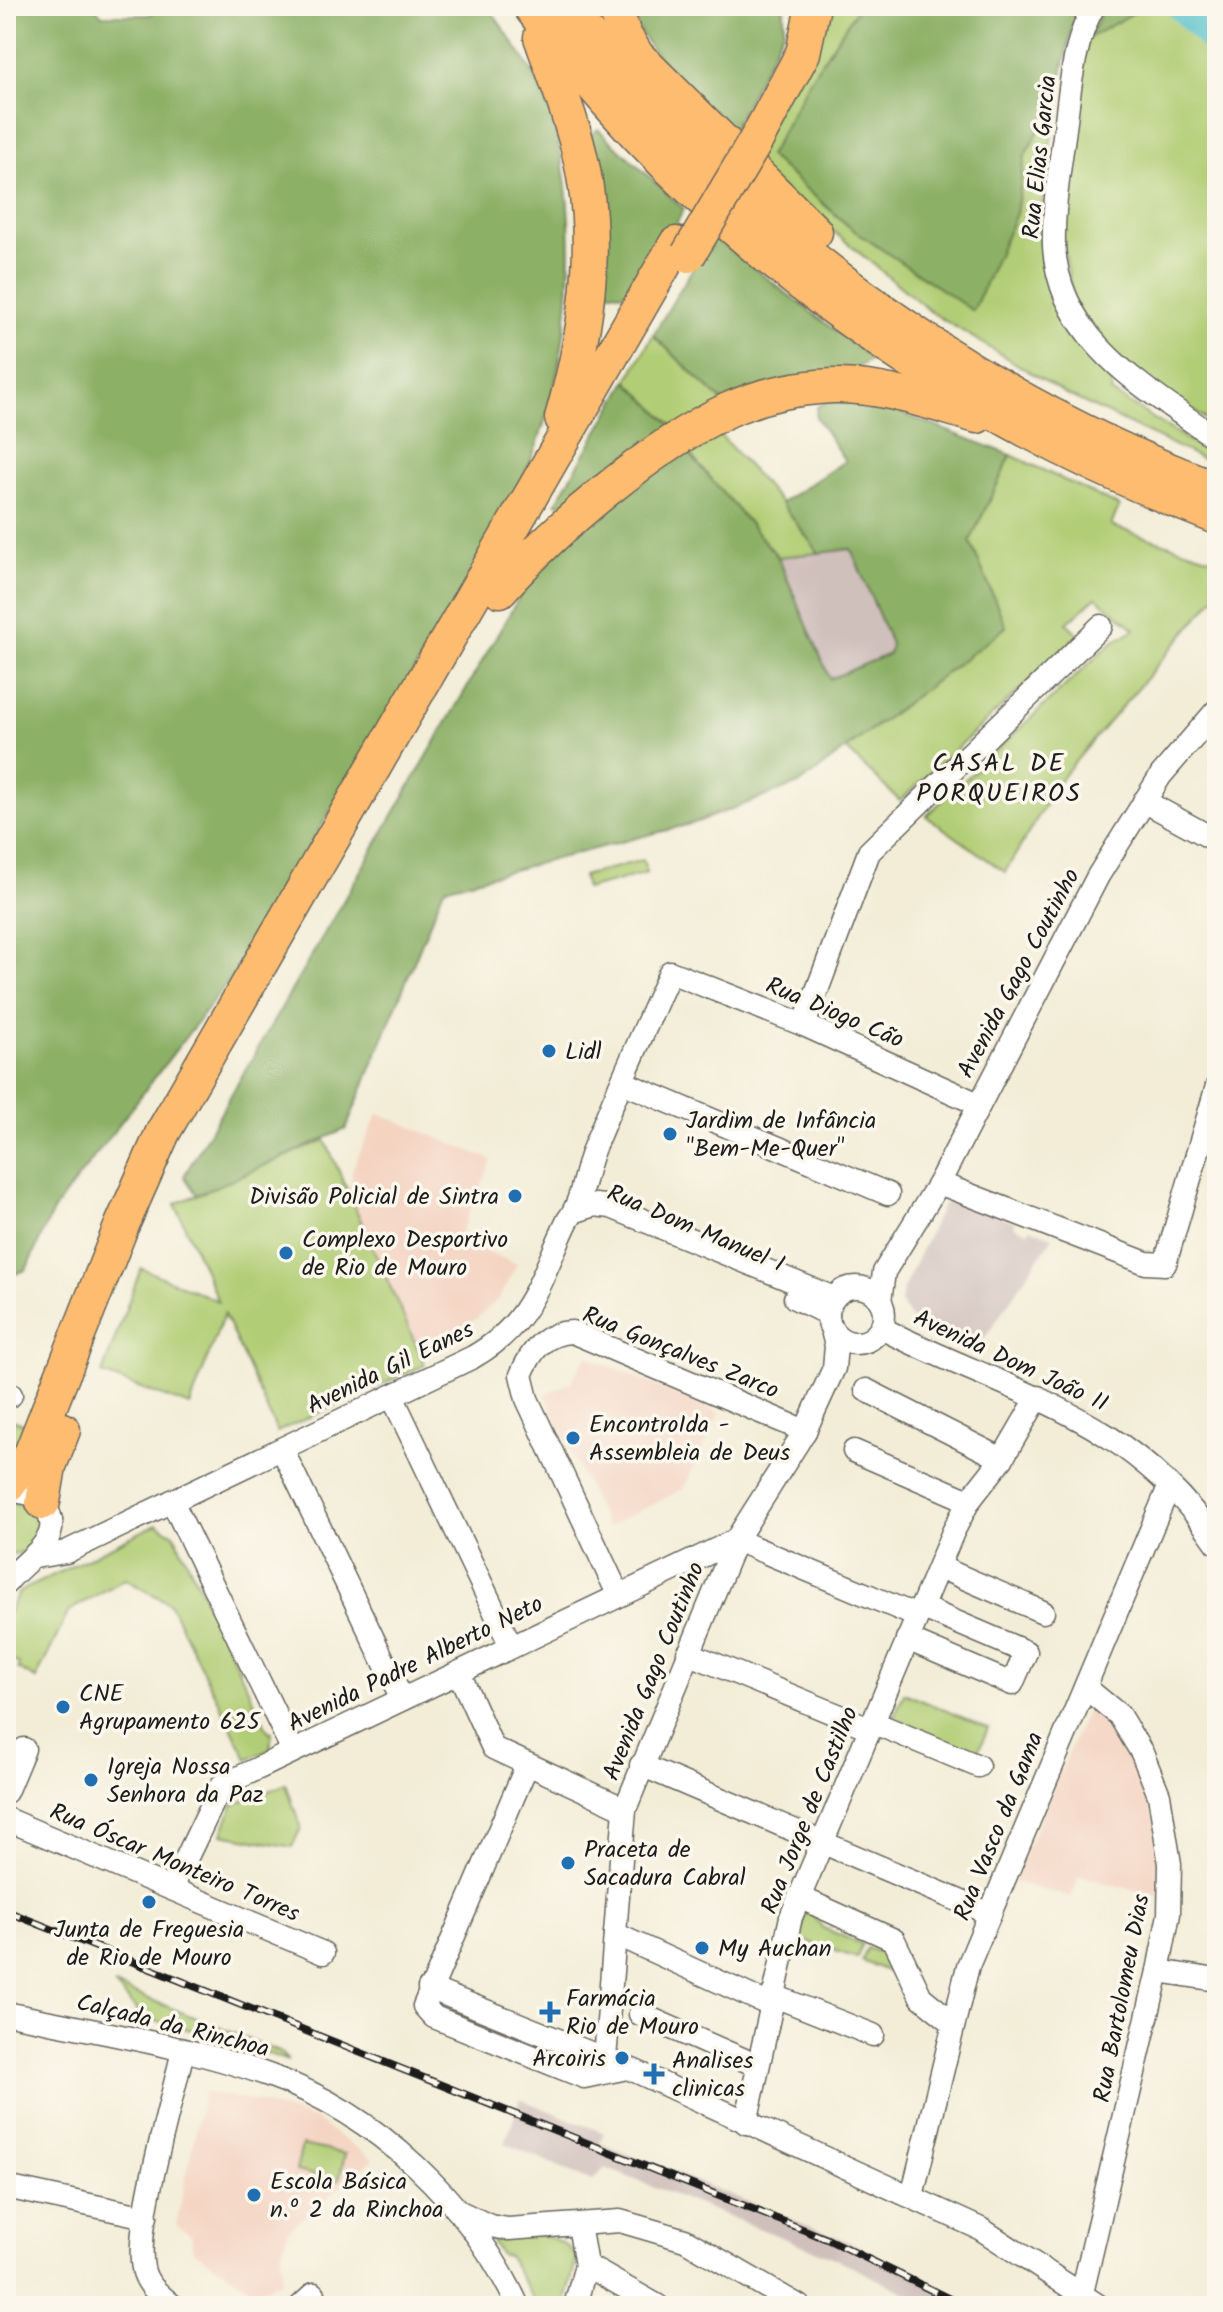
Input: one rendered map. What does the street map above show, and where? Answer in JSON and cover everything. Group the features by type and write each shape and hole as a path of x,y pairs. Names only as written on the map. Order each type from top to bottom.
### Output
{"highway":[{"path":"530,6 636,136 737,231 888,347 1020,429 1084,463 1217,517"},
{"path":"530,6 574,132 591,237 587,309 581,348 546,474"},
{"path":"564,6 683,139 784,233 904,325 1024,400 1112,444 1217,489"},
{"path":"614,6 624,35 637,56 904,325"},
{"path":"747,137 790,42 795,6"},
{"path":"6,1488 31,1454 121,1227 163,1132 546,474 747,137 803,53 813,6"},
{"path":"46,1508 49,1466 142,1228 188,1129 500,590 682,250"},
{"path":"500,590 538,546 630,474 727,410 766,397 808,388 866,388 1020,429"}],"street":[{"name":"Rua Elias Garcia","path":"1094,6 1079,44 1063,146 1054,246 1058,272 1074,316 1103,353 1217,439"},
{"path":"804,1025 869,852 1101,626"},
{"name":"Avenida Gago Coutinho","path":"861,1288 884,1272 939,1183 1098,876 1144,801 1161,775 1217,710"},
{"path":"1144,801 1217,841"},
{"name":"Rua Diogo Cão","path":"670,972 804,1025 978,1104"},
{"name":"Avenida Gil Eanes","path":"22,1561 66,1552 480,1353 512,1328 539,1287 564,1227 576,1211 579,1190 670,972"},
{"path":"622,1082 888,1194"},
{"path":"939,1183 1146,1263 1165,1264 1217,1086"},
{"name":"Rua Dom Manuel I","path":"576,1211 596,1213 831,1314"},
{"name":"Avenida Gago Coutinho","path":"880,1301 884,1272"},
{"path":"849,1288 861,1288 880,1301 884,1318 881,1328 870,1340 853,1343 838,1337 831,1314 849,1288"},
{"name":"Avenida Gago Coutinho","path":"605,2059 625,1809 736,1540 805,1431 834,1368 836,1346 831,1314"},
{"name":"Avenida Dom João II","path":"881,1328 1096,1426 1134,1452 1217,1543"},
{"name":"Rua Gonçalves Zarco","path":"618,1594 527,1399 521,1375 539,1344 558,1332 572,1332 805,1431"},
{"path":"866,1390 1002,1459"},
{"path":"392,1396 511,1646"},
{"name":"Rua Jorge de Castilho","path":"746,2123 771,2000 799,1897 919,1611 969,1501 1002,1459 1038,1397"},
{"path":"282,1449 402,1699"},
{"path":"854,1451 969,1501"},
{"name":"Rua Vasco da Gama","path":"912,2196 968,1966 1169,1487"},
{"path":"6,1488 26,1490 69,1529 105,1532"},
{"path":"172,1501 293,1751"},
{"path":"6,1583 22,1561 49,1539 46,1508"},
{"path":"736,1540 1026,1652 1012,1684 907,1639"},
{"name":"Avenida Padre Alberto Neto","path":"172,1888 221,1786 736,1540"},
{"path":"939,1567 1043,1612"},
{"path":"688,1653 978,1766"},
{"path":"459,1673 493,1748 625,1809"},
{"name":"Rua Bartolomeu Dias","path":"1086,1688 1119,1715 1142,1753 1159,1795 1170,1864 1169,1914 1090,2300"},
{"path":"6,1792 24,1749"},
{"path":"527,1765 429,1988 424,2006 434,2017 576,2075 584,2077 627,2068"},
{"path":"641,1765 990,1914"},
{"name":"Rua Óscar Monteiro Torres","path":"6,1819 323,1953"},
{"path":"799,1897 894,1940 921,1997 952,2022"},
{"path":"615,1934 771,2000 873,2035"},
{"path":"1158,1971 1217,1980"},
{"path":"429,1988 627,2068 912,2196 981,2229 1090,2300"},
{"path":"640,2014 758,2066"},
{"name":"Calçada da Rinchoa","path":"7,2017 183,2050 273,2077 349,2114 405,2157 457,2211 495,2261 518,2306"},
{"path":"173,2306 150,2285 143,2270 146,2217 183,2050"},
{"path":"6,2187 146,2217"},
{"path":"457,2211 490,2226 508,2229 620,2221 685,2240 799,2306"},
{"path":"575,2306 586,2265 579,2225"},
{"path":"586,2265 658,2306"}],"shaded area":[{"path":"850,549 892,649 886,657 830,679 778,557"},
{"path":"378,1113 492,1160 458,1239 517,1264 499,1298 476,1319 447,1337 416,1346 349,1216 352,1170"},
{"path":"952,1199 1015,1222 1014,1226 1028,1232 1030,1228 1053,1237 975,1352 916,1326 901,1304 903,1289 943,1204"},
{"path":"587,1356 720,1413 683,1489 607,1527 544,1395 571,1382"},
{"path":"1090,1702 1110,1720 1138,1765 1155,1824 1159,1896 1079,1876 1071,1897 1013,1882"},
{"name":"Escola Básica n.º 2 da Rinchoa","path":"204,2092 262,2103 314,2119 373,2159 288,2230 281,2255 282,2281 255,2292 194,2251 191,2235 176,2225"},
{"path":"520,2099 604,2133 600,2143 854,2244 976,2306 932,2306 832,2257 605,2168 592,2181 505,2143"}],"green space":[{"path":"6,6 93,6 102,15 149,15 162,6 488,6 533,73 553,122 563,166 570,258 561,352 552,396 537,445 510,509 233,975 53,1211 26,1270 6,1277"},
{"path":"628,6 784,6 784,30 734,127 730,129 658,58"},
{"path":"824,6 859,6 811,78 769,156 853,230 883,249 1016,214 1025,155 1057,98 1042,221 1046,283 1056,312 1076,343 1114,375 1111,392 1217,458 1217,466 1066,394 931,312 752,164"},
{"path":"859,6 1082,6 1073,23 1057,98 1025,155 1016,214 973,311 853,230 769,156 811,78"},
{"path":"1105,6 1166,6 1137,11 1087,39"},
{"path":"1175,6 1217,50 1217,427 1102,348 1074,301 1060,231 1087,39 1137,10"},
{"path":"1175,6 1217,6 1217,50"},
{"path":"598,129 684,209 638,296 599,290 585,140"},
{"path":"712,236 872,359 845,375 724,403 653,335"},
{"path":"653,335 724,403 677,430 627,381"},
{"path":"627,381 677,430 575,507 556,503"},
{"path":"832,399 869,401 1011,455 970,541 1006,627 801,783 694,823 444,888 346,1129 197,1195 184,1176 536,568 567,536 686,450 778,557 830,679 889,654 891,644 851,549 819,553 781,503 845,461 816,417 817,407"},
{"path":"715,429 781,503 819,553 778,557 686,450"},
{"path":"1011,455 1119,506 1111,526 1217,560 1217,595 1062,777 1005,872 926,816 1111,643 1135,629 1096,597 1067,623 1079,635 900,801 846,749 1006,627 970,541"},
{"path":"643,860 647,873 586,889 583,876"},
{"name":"Complexo Desportivo de Rio de Mouro","path":"325,1140 425,1365 277,1432 224,1314 190,1406 102,1374 141,1268 218,1301 175,1204"},
{"path":"13,1420 29,1426 6,1461 6,1423"},
{"path":"6,1501 29,1506 35,1514 38,1531 31,1545 16,1553 6,1554"},
{"path":"157,1524 174,1534 268,1731 272,1732 270,1750 247,1759 169,1603 125,1579 69,1611 36,1679 18,1669 19,1663 6,1660 6,1616 19,1592"},
{"path":"904,1693 988,1728 975,1759 891,1724"},
{"path":"286,1784 301,1828 292,1847 222,1834 233,1805"},
{"path":"807,1907 823,1928 862,1944 857,1958 799,1939"},
{"path":"867,1948 892,1957 899,1976 862,1961"},
{"path":"114,1985 280,2052 288,2061 237,2042 145,2018"},
{"path":"442,2005 546,2046 544,2050 441,2010"},
{"path":"302,2145 345,2154 339,2180 296,2171"},
{"path":"486,2232 536,2234 558,2241 568,2248 577,2257 565,2306 537,2306 508,2256 501,2255"}],"waterway":[{"path":"1180,6 1217,43"}],"railway":[{"path":"6,1911 827,2239 964,2306"}],"place":[{"name":"Lidl","path":"549,1051"},
{"name":"Jardim de Infância \"Bem-Me-Quer\"","path":"670,1134"},
{"name":"Divisão Policial de Sintra","path":"515,1196"},
{"name":"Complexo Desportivo de Rio de Mouro","path":"286,1253"},
{"name":"EncontroIda - Assembleia de Deus","path":"573,1438"},
{"name":"CNE Agrupamento 625","path":"63,1707"},
{"name":"Igreja Nossa Senhora da Paz","path":"91,1780"},
{"name":"Praceta de Sacadura Cabral","path":"568,1863"},
{"name":"Junta de Freguesia de Rio de Mouro","path":"149,1902"},
{"name":"My Auchan","path":"702,1948"},
{"name":"Farmácia Rio de Mouro","path":"550,2012"},
{"name":"Arcoiris","path":"622,2058"},
{"name":"Analises clinicas","path":"654,2074"},
{"name":"Escola Básica n.º 2 da Rinchoa","path":"254,2195"}],"district":[{"name":"CASAL DE PORQUEIROS","path":"999,777"}]}
